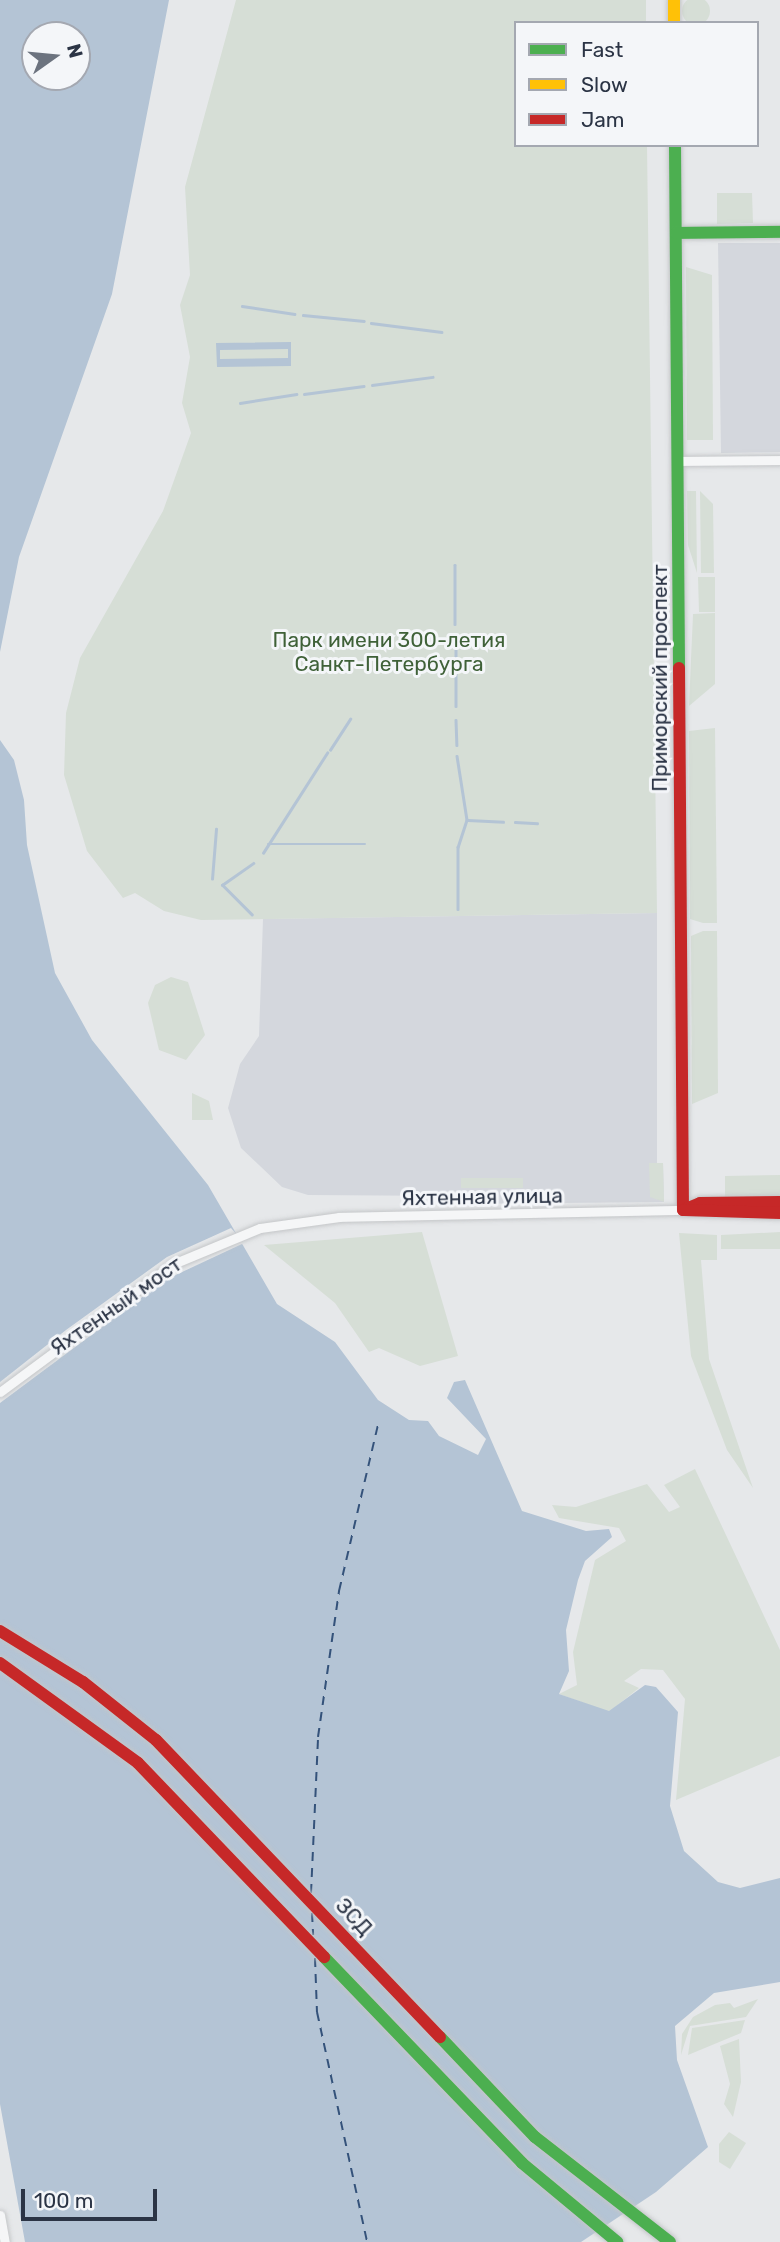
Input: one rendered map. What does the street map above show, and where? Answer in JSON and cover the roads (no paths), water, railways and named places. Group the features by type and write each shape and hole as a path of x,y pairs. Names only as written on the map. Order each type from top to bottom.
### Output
{"main road":[{"path":"674,0 674,21"},
{"name":"Приморский проспект","path":"675,147 683,1210"},
{"path":"676,233 780,232"},
{"name":"Яхтенная улица","path":"683,1210 699,1203 780,1202"},
{"name":"Яхтенная улица","path":"683,1210 780,1213"},
{"name":"ЗСД","path":"0,1631 83,1682 156,1740 535,2137 670,2242"},
{"path":"0,1663 138,1763 522,2163 617,2242"}],"street":[{"path":"678,461 780,460"},
{"name":"Яхтенная улица","path":"281,1224 339,1217 683,1210"},
{"name":"Яхтенный мост","path":"0,1392 173,1264 215,1243 281,1224"},
{"path":"0,2216 5,2242"}],"water":[{"path":"0,0 169,0 112,294 19,557 0,652"},
{"path":"291,342 291,366 217,367 216,343","holes":["288,349 288,358 220,359 220,350"]},
{"path":"0,740 14,760 24,800 27,845 55,973 92,1040 208,1185 277,1304 335,1342 378,1400 409,1420 428,1421 439,1436 478,1455 486,1439 447,1398 454,1382 465,1380 522,1511 586,1531 609,1529 612,1537 585,1561 578,1580 566,1630 569,1671 559,1694 609,1711 645,1685 656,1687 678,1712 670,1806 684,1851 718,1882 740,1888 780,1878 780,1982 714,1993 675,2026 677,2060 708,2147 656,2192 581,2242 25,2242 0,2104"}],"waterway":[{"path":"242,306 294,314"},
{"path":"303,315 364,321"},
{"path":"371,323 441,332"},
{"path":"372,385 432,377"},
{"path":"304,394 363,386"},
{"path":"240,403 296,394"},
{"path":"455,565 455,624"},
{"path":"456,639 456,706"},
{"path":"330,750 350,719"},
{"path":"456,720 457,745"},
{"path":"263,853 327,753"},
{"path":"457,756 467,820 458,847 458,909"},
{"path":"468,820 503,822"},
{"path":"515,822 537,823"},
{"path":"212,879 216,829"},
{"path":"268,844 365,844"},
{"path":"252,915 222,885 253,863"}],"park label":[{"name":"Парк имени 300-летия Санкт-Петербурга","path":"389,652"}]}
